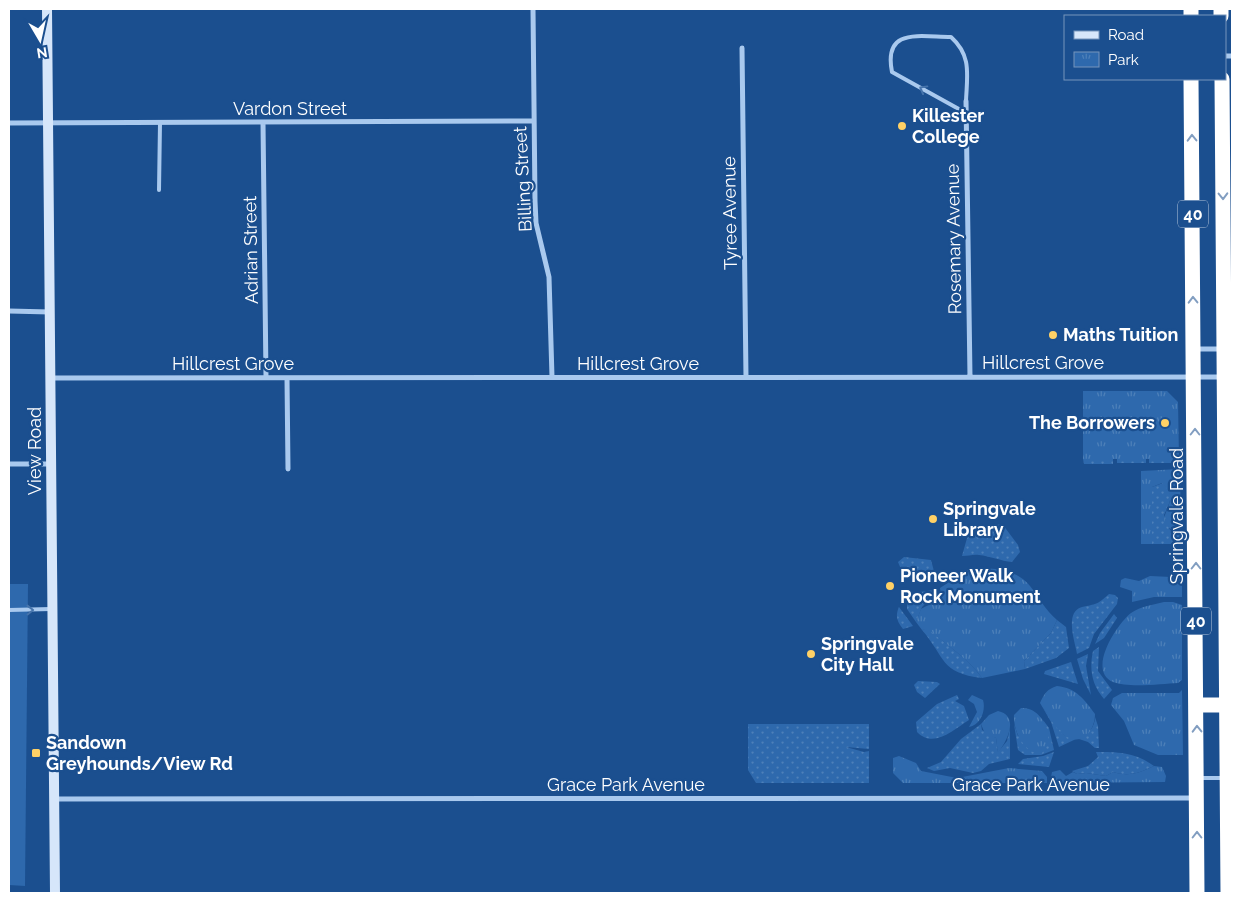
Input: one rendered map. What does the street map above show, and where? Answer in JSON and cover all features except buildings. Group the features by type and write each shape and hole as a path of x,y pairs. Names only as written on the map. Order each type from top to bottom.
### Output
{"highway":[{"name":"Springvale Road","path":"1191,80 1198,778 1197,893"},
{"name":"40","path":"1222,80 1228,349 1225,377 1229,449 1228,893"},
{"path":"1197,706 1227,705"}],"street":[{"name":"View Road","path":"46,9 52,609 56,799 55,893"},
{"name":"Billing Street","path":"533,9 533,121 536,223 549,277 552,377"},
{"name":"Tyree Avenue","path":"742,48 746,377"},
{"name":"Rosemary Avenue","path":"966,101 970,377"},
{"name":"Vardon Street","path":"9,123 533,121"},
{"name":"Adrian Street","path":"263,123 266,378"},
{"path":"9,311 50,312"},
{"path":"1194,349 1228,349"},
{"name":"Hillcrest Grove","path":"51,378 1225,377"},
{"path":"287,378 288,469"},
{"path":"9,464 51,464"},
{"name":"Grace Park Avenue","path":"56,799 1197,798"}],"lane":[{"path":"966,101 968,68 962,47 951,37 908,37 899,40 891,47 892,72 966,113"},
{"path":"159,190 160,123"},
{"path":"9,610 52,609"},
{"path":"1198,778 1228,778"}],"green space":[{"path":"1083,391 1167,391 1178,402 1179,459 1083,459"},
{"path":"1083,459 1113,459 1113,464 1084,464"},
{"path":"1117,459 1146,459 1146,463 1117,463"},
{"path":"1149,459 1179,459 1179,463 1149,463"},
{"path":"1180,469 1181,534 1165,523 1164,517 1170,499 1168,491 1162,483 1152,487 1152,544 1141,544 1141,471"},
{"path":"1163,483 1170,494 1164,515 1170,530 1181,534 1181,544 1152,544 1152,487"},
{"path":"992,524 1003,525 1018,545 1020,552 1012,562 987,556 962,556 969,531"},
{"path":"904,557 931,560 935,575 923,580 908,577 898,562"},
{"path":"971,568 1003,570 1018,576 1030,586 1057,620 1051,633 1024,661 1025,669 982,678 964,658 928,629 922,630 916,622 921,609 941,596 940,588"},
{"path":"1150,576 1171,577 1182,580 1182,597 1154,597 1132,602 1132,591 1120,587 1121,580 1125,578 1139,581"},
{"path":"9,584 28,584 25,886 9,885"},
{"path":"934,590 931,598 922,607 916,622 907,609 907,599 913,593"},
{"path":"1109,594 1115,595 1118,598 1117,604 1094,634 1089,648 1077,654 1072,628 1073,615 1082,607 1096,604"},
{"path":"1164,602 1182,605 1182,680 1178,683 1145,685 1127,685 1113,682 1105,676 1103,668 1103,658 1112,636 1131,613 1143,607"},
{"path":"899,607 913,626 903,629 897,616"},
{"path":"1114,614 1117,618 1104,638 1095,644 1100,633"},
{"path":"1057,620 1066,627 1069,648 1056,658 1025,669 1024,661 1051,633"},
{"path":"928,628 964,658 982,678 958,672 945,663 922,630"},
{"path":"1099,647 1098,671 1112,690 1104,699 1092,677 1093,651"},
{"path":"1088,654 1086,666 1091,695 1083,679 1077,659"},
{"path":"1071,662 1078,684 1044,674 1045,671"},
{"path":"918,681 937,682 940,684 925,698 917,692 914,685"},
{"path":"1057,686 1074,692 1083,699 1095,714 1093,726 1087,735 1082,738 1071,739 1065,736 1053,723 1040,703 1046,692"},
{"path":"1182,690 1183,755 1158,755 1134,745 1124,721 1111,705 1113,698 1122,693 1179,693"},
{"path":"957,695 959,699 955,701 964,706 969,720 950,733 937,738 923,737 917,732 916,722 937,704"},
{"path":"972,695 983,700 984,708 982,716 977,723 969,727 977,712 974,704 968,700"},
{"path":"1021,708 1035,712 1045,725 1048,732 1048,740 1046,748 1041,754 1029,750 1015,728 1014,715"},
{"path":"1043,708 1064,735 1076,739 1059,747 1051,722"},
{"path":"998,711 1009,718 1010,729 998,753 996,738 985,734 981,724 989,715"},
{"path":"1095,717 1098,726 1099,748 1095,748 1088,742 1079,739 1090,730 1094,724"},
{"path":"1043,720 1049,728 1054,750 1041,755 1025,755 1018,750 1014,724 1018,736 1047,732"},
{"path":"748,724 869,724 869,749 846,747 864,752 869,751 869,783 756,783 748,770"},
{"path":"981,724 982,730 996,738 998,752 1007,741 1010,728 1010,759 989,764 981,771 973,773 950,768 934,771 927,768 941,762 961,739"},
{"path":"1054,752 1049,767 1018,764 1023,759"},
{"path":"1096,752 1133,755 1154,766 1134,774 1113,772 1106,776 1086,773 1077,774 1072,771 1088,766 1098,757"},
{"path":"899,756 916,763 921,771 957,778 1009,768 1042,771 1047,777 1047,783 903,783 893,773 893,758"},
{"path":"1154,766 1162,767 1166,776 1165,782 1050,783 1052,772 1060,770 1066,776 1073,772 1077,774 1086,773 1106,776 1113,772 1134,774"}],"place":[{"name":"Killester College","path":"902,126"},
{"name":"Maths Tuition","path":"1053,335"},
{"name":"The Borrowers","path":"1165,423"},
{"name":"Springvale Library","path":"933,519"},
{"name":"Pioneer Walk Rock Monument","path":"890,586"},
{"name":"Springvale City Hall","path":"811,654"},
{"name":"Sandown Greyhounds/View Rd","path":"36,753"}]}
